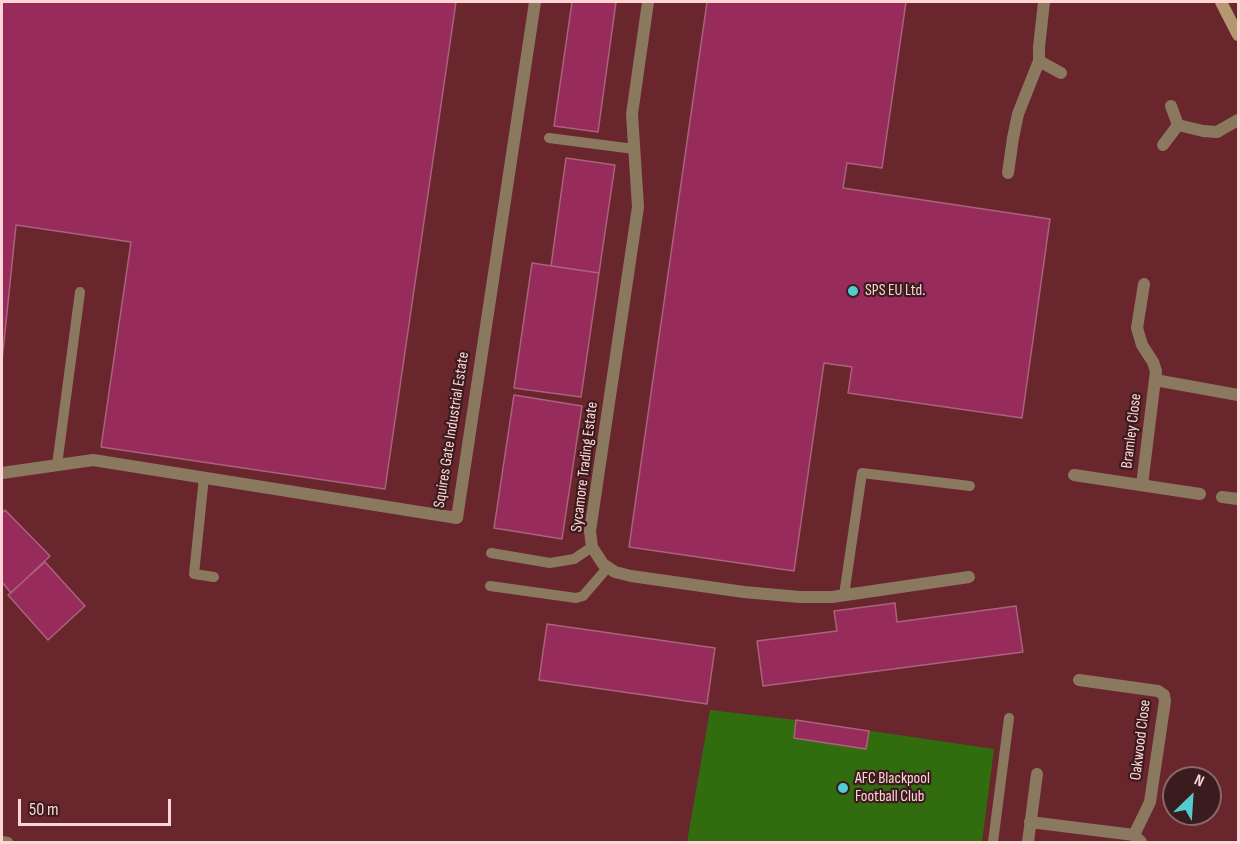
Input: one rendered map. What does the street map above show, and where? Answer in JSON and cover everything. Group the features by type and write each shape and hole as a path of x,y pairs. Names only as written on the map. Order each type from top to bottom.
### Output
{"main road":[{"path":"1221,2 1238,34"}],"street":[{"name":"Squires Gate Industrial Estate","path":"2,473 93,460 457,518 535,2"},
{"name":"Sycamore Trading Estate","path":"608,567 603,564 592,547 590,531 638,207 632,114 648,2"},
{"path":"1008,173 1018,114 1039,61 1044,2"},
{"path":"1039,61 1061,73"},
{"path":"1171,106 1178,125"},
{"path":"1178,125 1216,132 1239,120"},
{"path":"1163,146 1178,125"},
{"name":"Bramley Close","path":"1142,485 1156,371 1142,345 1137,328 1144,284"},
{"name":"Bramley Close","path":"1155,380 1239,394"},
{"name":"Bramley Close","path":"1074,475 1200,494"},
{"path":"1222,497 1239,500"},
{"path":"608,567 615,572 631,576 744,592 800,597 844,595 969,577"},
{"name":"Oakwood Close","path":"1030,822 1138,839 1150,802 1164,695 1158,691 1079,680"},
{"path":"1028,843 1037,774"}],"lane":[{"path":"549,138 634,149"},
{"path":"57,465 81,292"},
{"path":"844,595 862,473 970,486"},
{"path":"204,477 194,574 214,577"},
{"path":"491,553 549,563 574,559 592,547"},
{"path":"490,586 576,598 583,596 608,567"},
{"path":"993,843 1009,718"},
{"path":"2,841 8,843"}],"green space":[{"name":"AFC Blackpool Football Club","path":"710,710 994,749 982,842 687,842"}],"building":[{"path":"2,2 456,2 385,489 101,447 131,242 16,225 2,361"},
{"path":"572,2 616,2 598,132 554,126"},
{"name":"SPS EU Ltd.","path":"707,2 906,2 882,168 847,163 843,188 1050,219 1022,418 848,393 852,367 824,363 794,571 629,547"},
{"path":"566,158 615,165 599,273 551,266"},
{"path":"532,263 599,273 581,397 514,388"},
{"path":"514,395 582,406 562,539 494,528"},
{"path":"5,510 50,556 11,593 2,582 2,513"},
{"path":"45,562 85,606 48,640 8,595"},
{"path":"895,603 897,622 1016,606 1023,652 763,686 757,641 837,631 834,611"},
{"path":"547,624 715,648 707,704 539,680"},
{"path":"796,720 869,731 866,749 794,738"}],"place":[{"name":"SPS EU Ltd.","path":"853,291"},
{"name":"AFC Blackpool Football Club","path":"843,788"}]}
